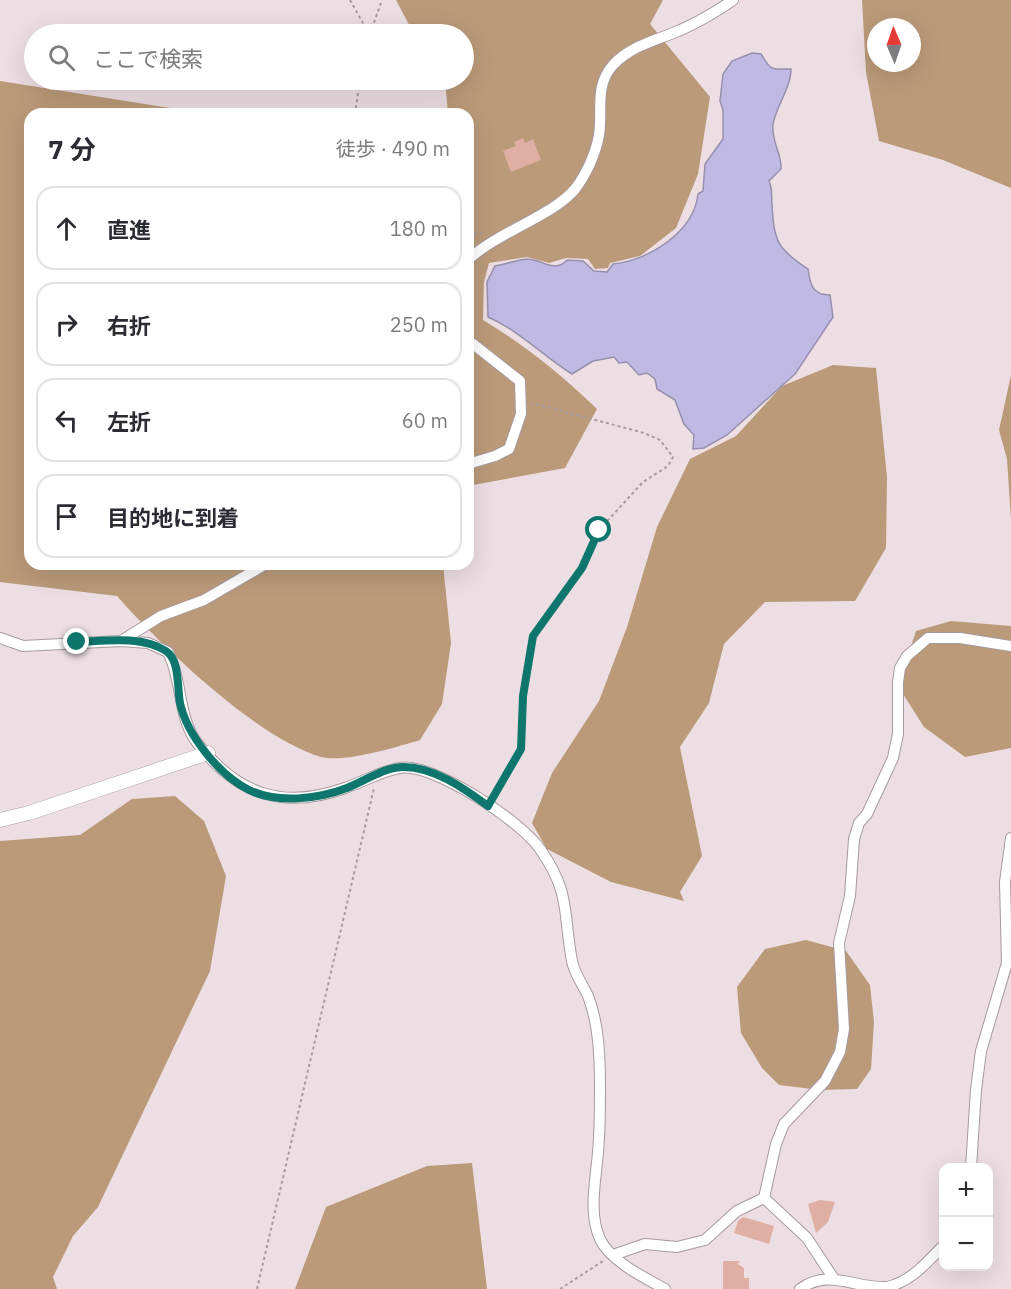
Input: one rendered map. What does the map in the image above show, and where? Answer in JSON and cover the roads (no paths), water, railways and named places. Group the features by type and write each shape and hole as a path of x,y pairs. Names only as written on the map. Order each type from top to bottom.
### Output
{"street":[{"path":"474,254 482,247 554,206 574,190 596,149 599,134 600,92 611,67 627,53 645,42 673,33 733,0"},
{"path":"474,345 509,370 520,381 521,399 521,414 515,438 509,449 474,462"},
{"path":"121,641 160,616 204,600 256,570"},
{"path":"0,638 22,646 121,641 148,643 168,652 175,665 180,704 197,743 233,779 250,790 281,798 314,797 346,788 377,773 403,767 439,775 528,835 540,848 563,891 572,963 589,998 597,1032 600,1084 594,1189 596,1228 601,1242 613,1255 665,1289"},
{"path":"764,1198 776,1144 784,1124 825,1081 840,1052 844,1029 839,943 850,896 854,839 859,823 867,814 893,758 898,734 900,668 907,656 928,638 960,638 986,644 1011,646"},
{"path":"0,820 29,813 208,753"},
{"path":"971,1163 975,1090 981,1051 1006,963 1005,882 1011,838"},
{"path":"613,1255 645,1244 677,1247 705,1240 737,1211 764,1198"},
{"path":"764,1198 807,1238 834,1279"},
{"path":"800,1289 813,1282 834,1279 867,1288 888,1287 911,1276 939,1250"}]}
